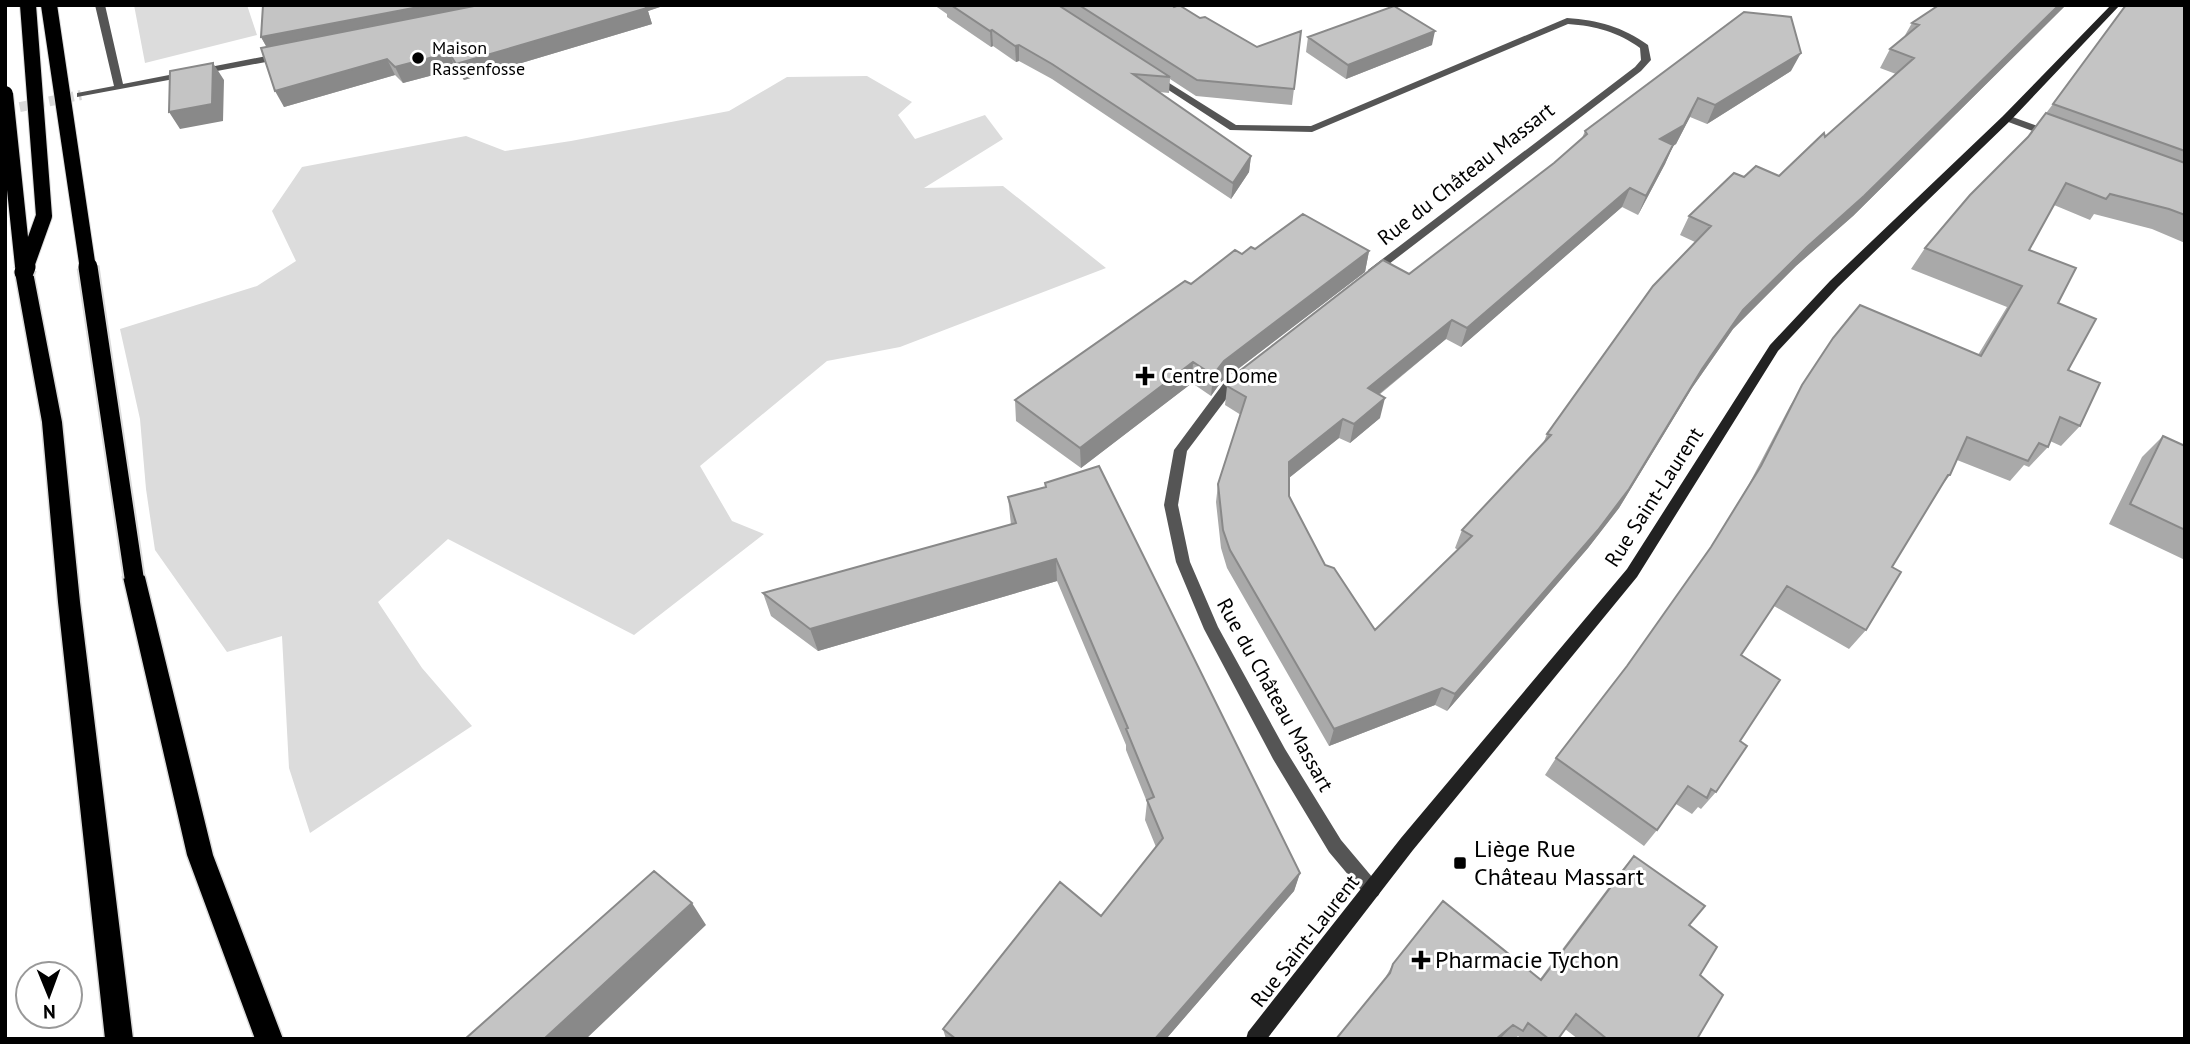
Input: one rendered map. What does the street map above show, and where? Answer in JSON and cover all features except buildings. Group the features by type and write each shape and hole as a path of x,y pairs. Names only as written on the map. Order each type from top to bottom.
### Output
{"highway":[{"path":"23,272 44,216 28,5"},
{"path":"49,5 134,577 200,855 269,1039"},
{"path":"5,94 23,272 52,422 69,602 119,1039"}],"street":[{"path":"100,5 119,87"},
{"name":"Rue Saint-Laurent","path":"1255,1039 1407,844 1632,573 1774,348 1834,284 2007,118 2116,5"},
{"name":"Rue du Château Massart","path":"1145,72 1234,128 1311,129 1567,21 1600,23 1628,33 1645,47 1646,60 1637,69 1366,278"},
{"path":"81,94 292,54"},
{"path":"2007,118 2062,139"},
{"name":"Rue du Château Massart","path":"1250,370 1228,387 1181,450 1171,505 1183,562 1211,629 1279,754 1335,846 1372,890"}],"shaded area":[{"path":"134,5 247,5 257,35 145,63"},
{"path":"867,76 912,102 898,115 915,139 985,115 1003,139 924,188 1003,186 1106,268 900,347 827,361 700,466 732,521 764,534 634,635 448,539 378,602 422,668 472,726 310,833 289,768 282,636 227,652 155,550 140,419 120,329 257,286 296,261 272,211 302,167 466,136 505,151 571,141 729,111 787,77"}],"tunnel":[{"path":"5,110 81,95"}],"place":[{"name":"Maison Rassenfosse","path":"418,58"},
{"name":"Centre Dome","path":"1145,376"},
{"name":"Liège Rue Château Massart","path":"1460,863"},
{"name":"Pharmacie Tychon","path":"1421,960"}]}
